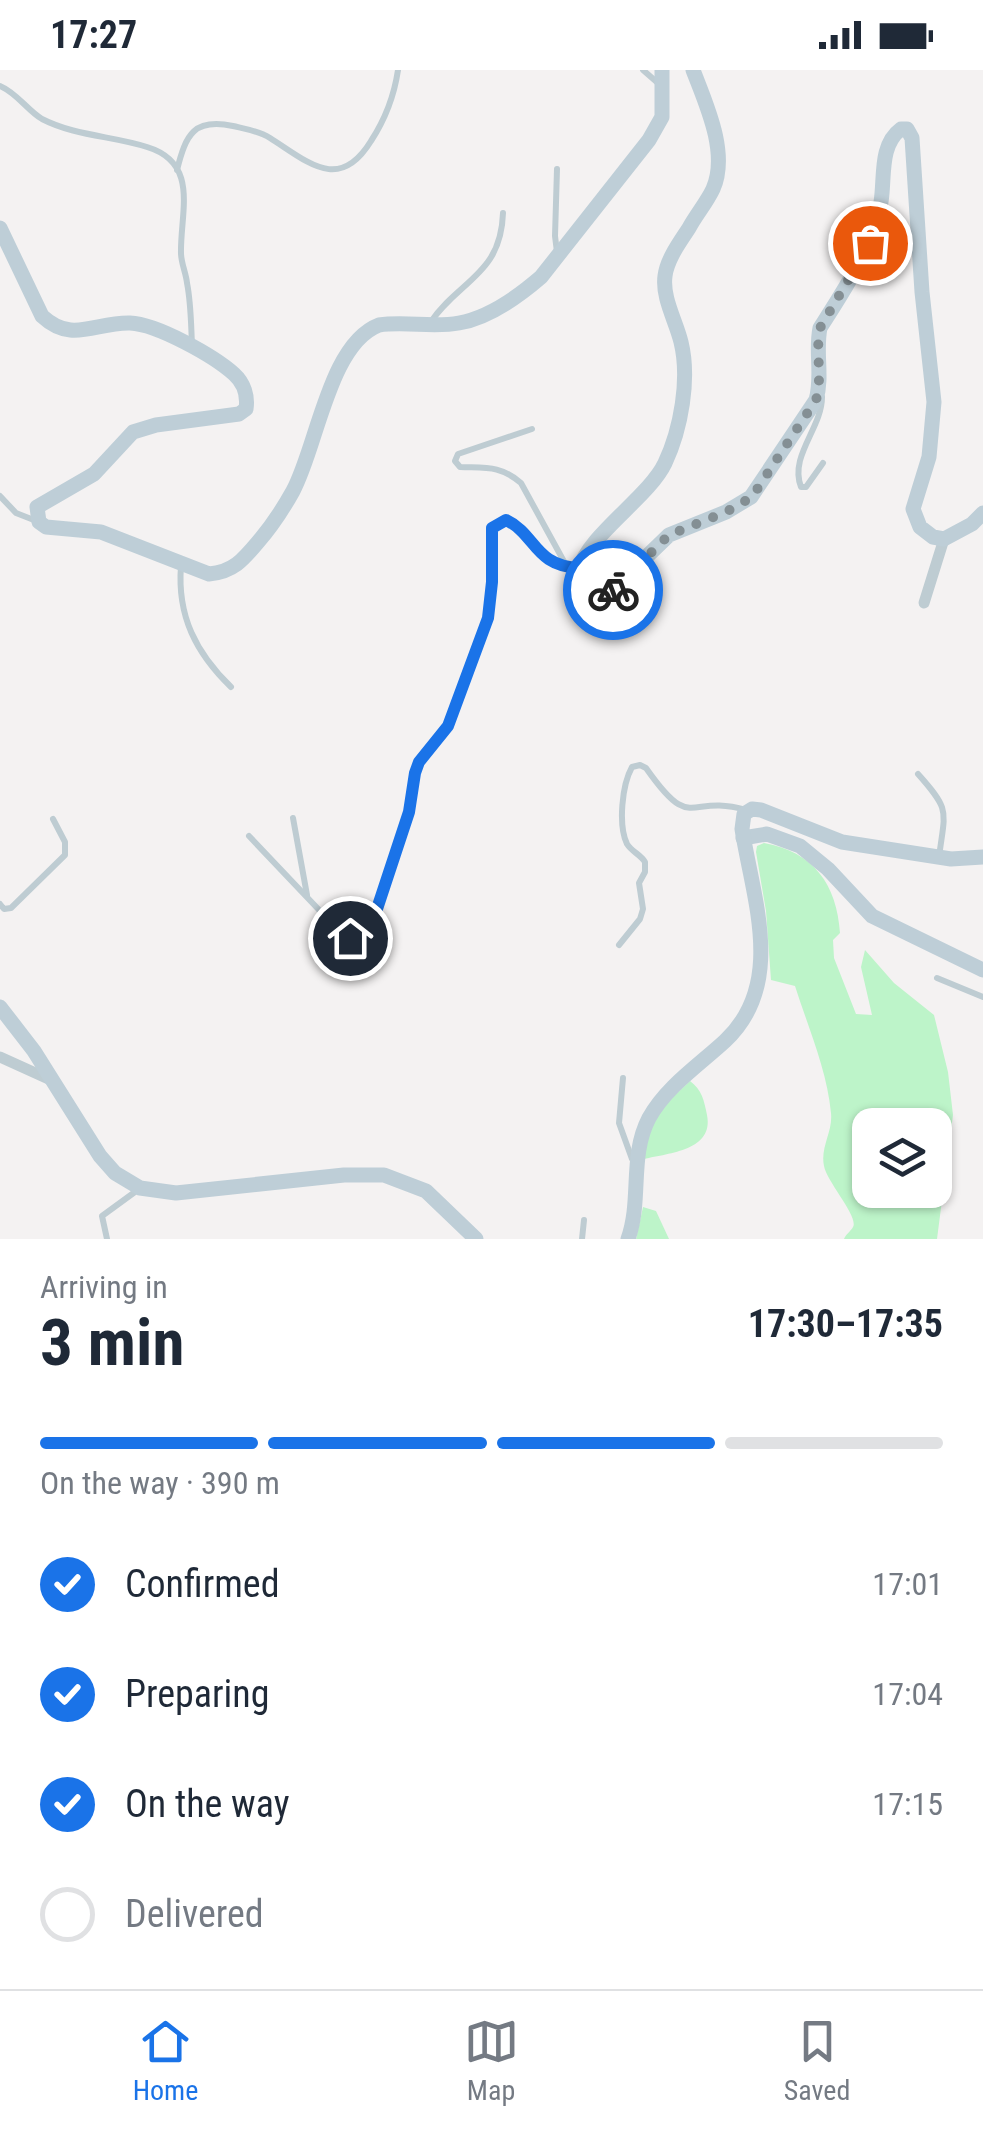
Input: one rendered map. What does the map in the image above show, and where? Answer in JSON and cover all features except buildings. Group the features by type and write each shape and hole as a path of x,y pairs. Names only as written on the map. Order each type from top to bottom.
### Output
{"main road":[{"path":"0,228 42,316 53,326 75,331 130,323 152,327 236,375 246,390 246,409 239,414 156,425 134,432 94,474 37,508 39,522 46,527 101,532 209,574 226,572 241,563 294,490 335,379 354,343 368,329 380,325 458,323 478,317 524,292 558,257 649,140 662,117 662,70"},
{"path":"693,70 717,142 718,168 714,186 666,270 666,292 683,356 680,416 663,468 573,568 584,589 592,596 610,592 669,535 752,497 816,400 820,386 820,328 870,243 881,203 887,147 895,132 906,129 912,138 934,402 929,457 913,510 920,526 933,537 944,539 972,524 983,513"},
{"path":"628,1239 642,1134 655,1108 732,1034 754,995 761,931 741,823 748,810 762,810 842,842 940,857 983,857"},
{"path":"743,838 767,834 800,846 828,868 872,916 983,970"},
{"path":"0,1007 100,1156 116,1173 140,1188 176,1193 344,1175 384,1175 426,1191 476,1239"}],"street":[{"path":"924,604 944,539"},
{"path":"0,1057 53,1081"}],"lane":[{"path":"176,171 182,148 201,125 212,122 265,135 304,162 325,169 350,166 360,158 386,117 398,70"},
{"path":"643,70 664,88"},
{"path":"0,86 41,118 84,134 148,147 163,154 176,171 186,196 181,252 188,284 192,348"},
{"path":"557,169 554,236 558,257"},
{"path":"429,324 491,261 503,213"},
{"path":"820,386 822,409 801,456 799,485 806,487 824,463"},
{"path":"532,429 458,454 454,462 460,467 494,466 521,483 573,568"},
{"path":"0,496 16,513 39,522"},
{"path":"250,836 340,932 358,939 367,934 409,812 419,762 448,726 488,618 492,528 506,520 540,554 573,568"},
{"path":"182,564 183,616 209,666 232,688"},
{"path":"619,945 640,920 643,910 638,882 645,872 645,862 631,850 623,827 626,776 632,767 646,768 682,808 719,805 748,810"},
{"path":"918,774 943,804 940,857"},
{"path":"293,818 307,897"},
{"path":"0,904 4,909 11,908 65,855 65,842 53,819"},
{"path":"938,978 983,997"},
{"path":"623,1078 619,1122 637,1171"},
{"path":"108,1239 102,1216 140,1188"},
{"path":"582,1239 584,1220"}],"green space":[{"path":"764,843 781,847 797,854 820,873 838,916 840,933 833,940 834,958 856,1014 872,1015 861,967 865,950 894,983 934,1015 948,1072 953,1115 952,1123 952,1108 852,1108 852,1208 941,1208 937,1239 844,1239 854,1222 824,1166 831,1120 826,1081 795,986 771,980 766,911 757,846"},
{"path":"690,1081 705,1105 704,1136 688,1148 644,1159 658,1115"},
{"path":"643,1207 656,1211 669,1239 636,1239"}],"way so far":[{"path":"613,590 669,535 738,506 763,483 816,400 820,386 820,328 870,243"}],"route":[{"path":"350,938 367,934 372,924 409,812 419,762 439,742 467,682 488,618 492,528 506,520 540,554 554,563 579,568 578,577 592,596 613,590"}]}
